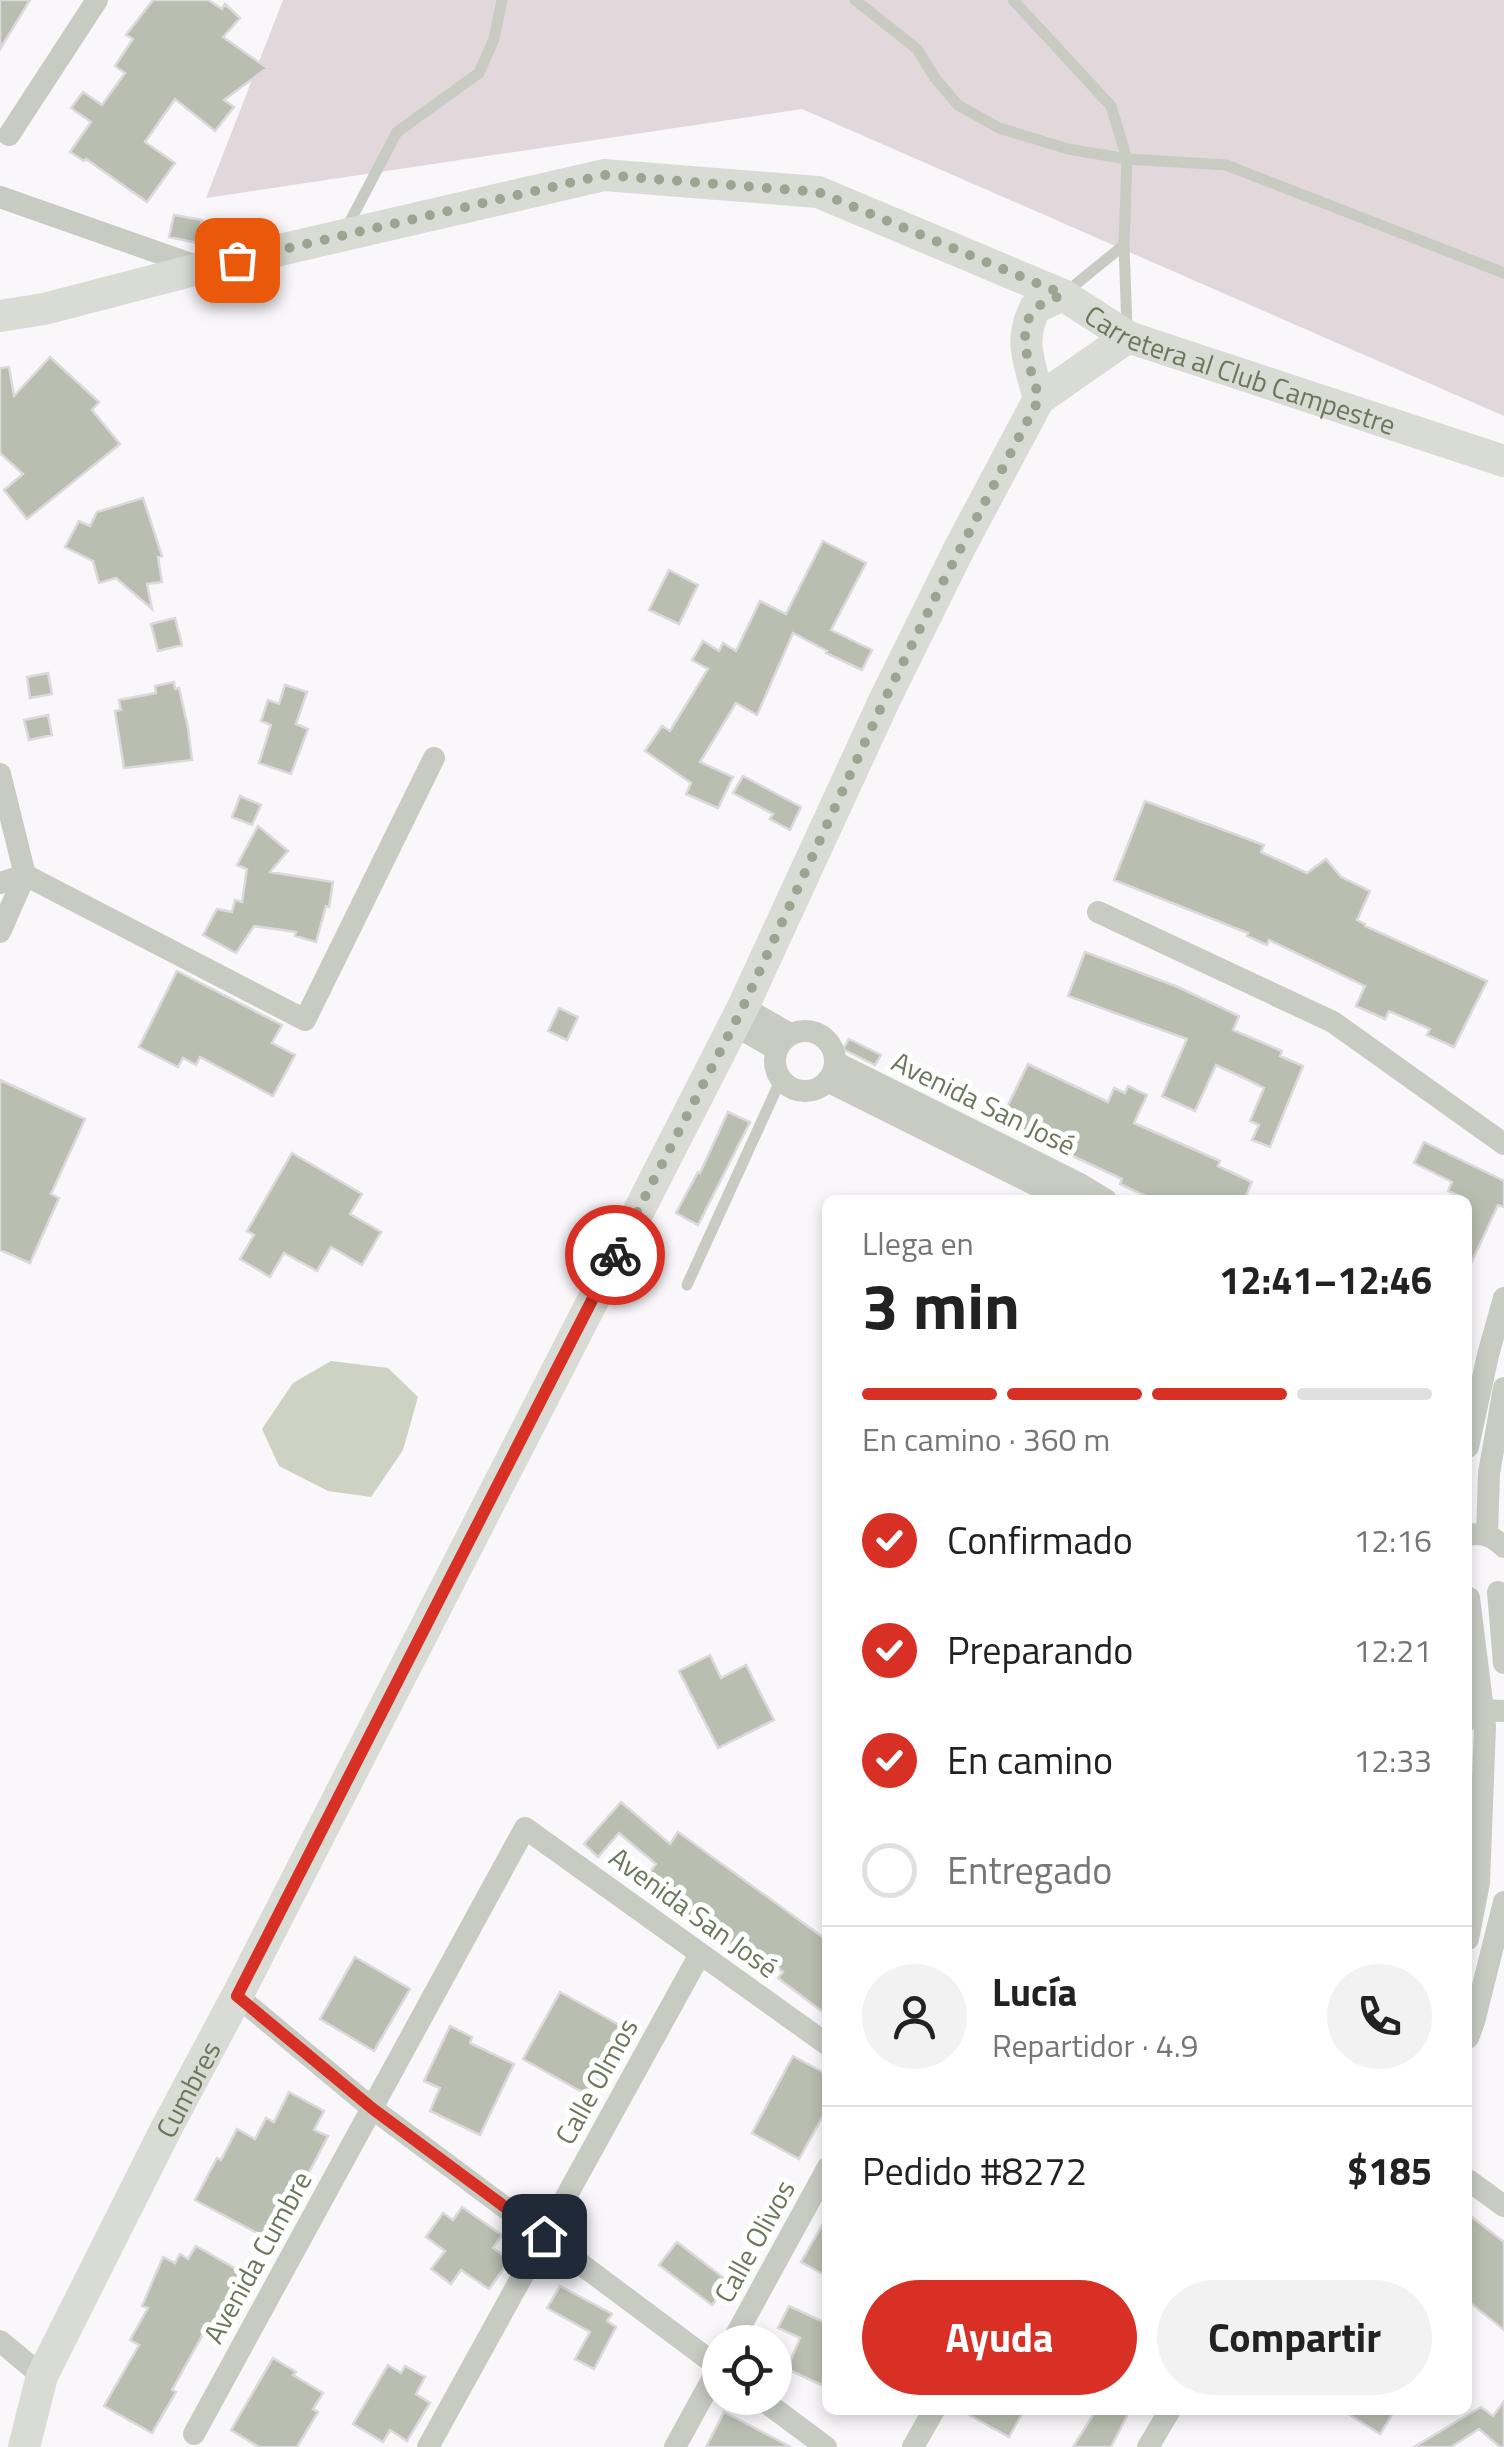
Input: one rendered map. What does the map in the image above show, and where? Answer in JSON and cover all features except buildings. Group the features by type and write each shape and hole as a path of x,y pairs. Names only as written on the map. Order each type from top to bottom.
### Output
{"street":[{"path":"9,135 90,2"},
{"name":"Carretera al Club Campestre","path":"0,316 44,309 202,268 604,175 818,192 1063,294 1128,337 1504,461"},
{"path":"0,197 202,268"},
{"path":"1039,399 1025,342 1026,326 1035,308 1063,294"},
{"name":"Cumbres","path":"24,2447 42,2376 739,1016 884,701 959,549 1039,399 1128,337"},
{"path":"0,883 25,876 306,1020 434,758"},
{"path":"0,774 25,876 0,932"},
{"path":"1098,912 1333,1022 1504,1144"},
{"path":"739,1016 783,1042"},
{"path":"800,1031 820,1035 834,1051 831,1071 819,1087 799,1090 789,1086 776,1070 783,1042 800,1031"},
{"name":"Avenida San José","path":"831,1071 986,1150 1058,1195"},
{"name":"Avenida San José","path":"986,1150 1078,1182 1098,1195"},
{"path":"1472,1429 1504,1298"},
{"path":"1486,1539 1489,1473 1504,1388"},
{"path":"1472,1598 1490,1597 1501,1589"},
{"path":"1501,1589 1504,1663"},
{"path":"1472,1627 1484,1726 1479,1882 1472,1918"},
{"path":"1483,1707 1504,1686"},
{"name":"Avenida San José","path":"525,1828 822,2041"},
{"name":"Avenida Cumbre","path":"194,2434 525,1828"},
{"path":"1472,2027 1504,1899 1479,1882"},
{"name":"Calle Olmos","path":"544,2236 700,1954"},
{"path":"237,1996 373,2109 702,2354"},
{"name":"Calle Olivos","path":"741,2325 822,2179"},
{"path":"1472,2183 1504,2206"},
{"path":"428,2447 544,2236"},
{"path":"0,2341 42,2376"},
{"path":"675,2447 702,2399"},
{"path":"783,2415 826,2447"},
{"path":"913,2447 931,2415"},
{"path":"1148,2447 1167,2415"}],"lane":[{"path":"342,235 397,132 479,73 494,39 502,0"},
{"path":"856,0 917,49 958,104 999,128 1127,160 1226,165 1504,273"},
{"path":"1013,0 1111,106 1127,160 1124,245 1128,337"},
{"path":"1063,294 1124,245"},
{"path":"687,1285 781,1080"}],"shaded area":[{"path":"283,0 1504,0 1504,416 802,109 206,198"},
{"path":"331,1361 388,1368 418,1397 403,1450 371,1497 328,1491 279,1466 262,1429 293,1383"}],"way so far":[{"path":"237,260 604,175 818,192 1063,294 1035,308 1026,326 1025,342 1039,399 959,549 743,1007 615,1255"}],"route":[{"path":"544,2236 373,2109 237,1996 615,1255"}]}
